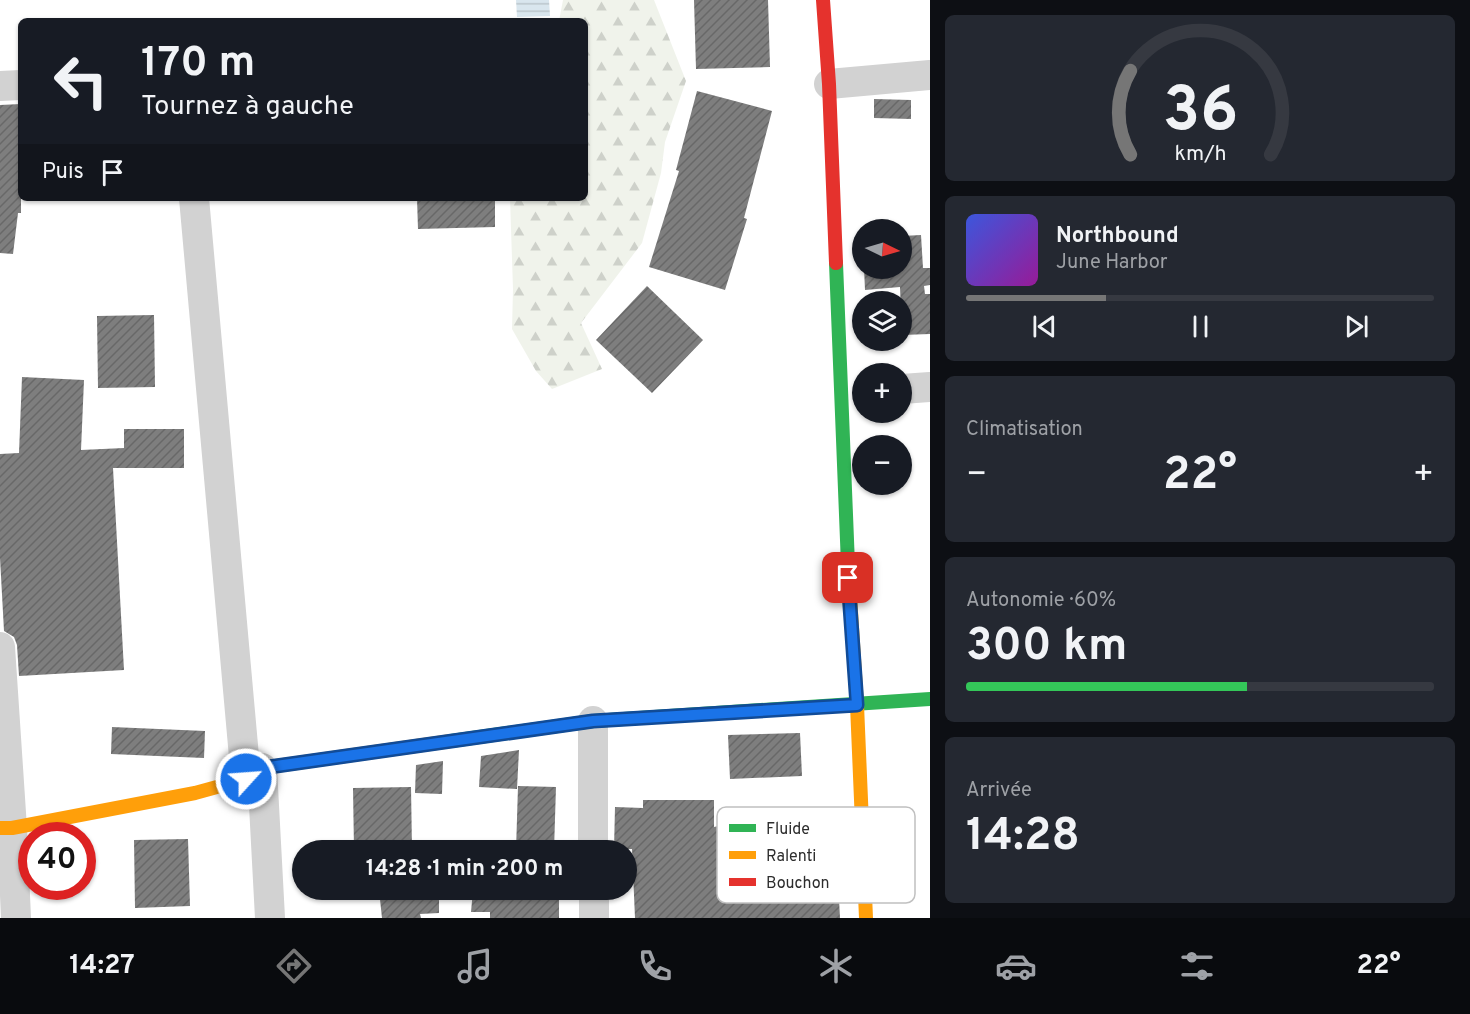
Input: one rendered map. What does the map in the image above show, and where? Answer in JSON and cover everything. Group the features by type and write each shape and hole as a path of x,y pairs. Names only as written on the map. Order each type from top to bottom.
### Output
{"street":[{"path":"823,0 852,393 847,556 861,807"},
{"path":"829,84 930,75"},
{"path":"0,86 18,85"},
{"path":"194,201 270,918"},
{"path":"912,388 930,387"},
{"path":"0,647 6,828 16,918"},
{"path":"6,828 195,793 254,774 593,721 930,699"},
{"path":"593,721 593,840"},
{"path":"594,900 594,918"},
{"path":"865,903 866,918"}],"green space":[{"path":"563,0 654,0 686,81 665,142 661,173 642,243 581,323 602,369 552,389 536,371 512,329 510,201 588,201 588,18 560,18"}],"shaded area":[{"path":"516,0 549,0 550,16 517,17"}],"building":[{"path":"694,0 768,0 770,67 696,69"},
{"path":"697,91 772,111 744,218 747,219 725,290 649,267 679,171 676,170"},
{"path":"874,99 911,100 911,119 874,118"},
{"path":"18,104 18,201 21,201 21,213 18,213 13,254 0,253 0,105"},
{"path":"417,201 495,201 495,227 418,229"},
{"path":"912,235 921,235 923,268 930,268 930,285 924,286 925,294 930,294 930,334 912,335 912,291 900,291 900,287 865,290 864,279 912,279"},
{"path":"647,286 703,340 652,393 596,340"},
{"path":"154,315 155,387 98,388 97,316"},
{"path":"22,377 84,380 81,450 124,448 124,429 184,429 184,468 113,468 124,670 19,676 17,645 14,637 4,631 0,558 0,454 19,453"},
{"path":"112,727 205,731 204,758 111,754"},
{"path":"800,733 802,776 730,779 728,735"},
{"path":"519,750 517,789 479,787 481,756"},
{"path":"443,761 442,794 415,793 416,765"},
{"path":"518,786 556,787 554,840 516,840"},
{"path":"411,787 412,840 354,840 353,788"},
{"path":"643,800 714,800 714,827 717,826 717,903 839,903 840,918 635,918 637,840 614,840 615,807 643,808"},
{"path":"188,839 190,906 135,908 134,840"},
{"path":"380,900 439,900 439,913 420,914 421,918 382,918"},
{"path":"472,900 559,900 559,918 490,918 490,912 471,912"}],"traffic: fast":[{"path":"836,263 848,565"},
{"path":"451,741 593,721 930,699"}],"traffic: slow":[{"path":"848,565 861,807"},
{"path":"0,828 12,828 195,793 246,779 262,768 451,741"},
{"path":"865,903 866,918"}],"traffic: jam":[{"path":"823,0 829,84 836,263"}],"route":[{"path":"246,779 262,768 593,721 857,705 848,578"}]}
